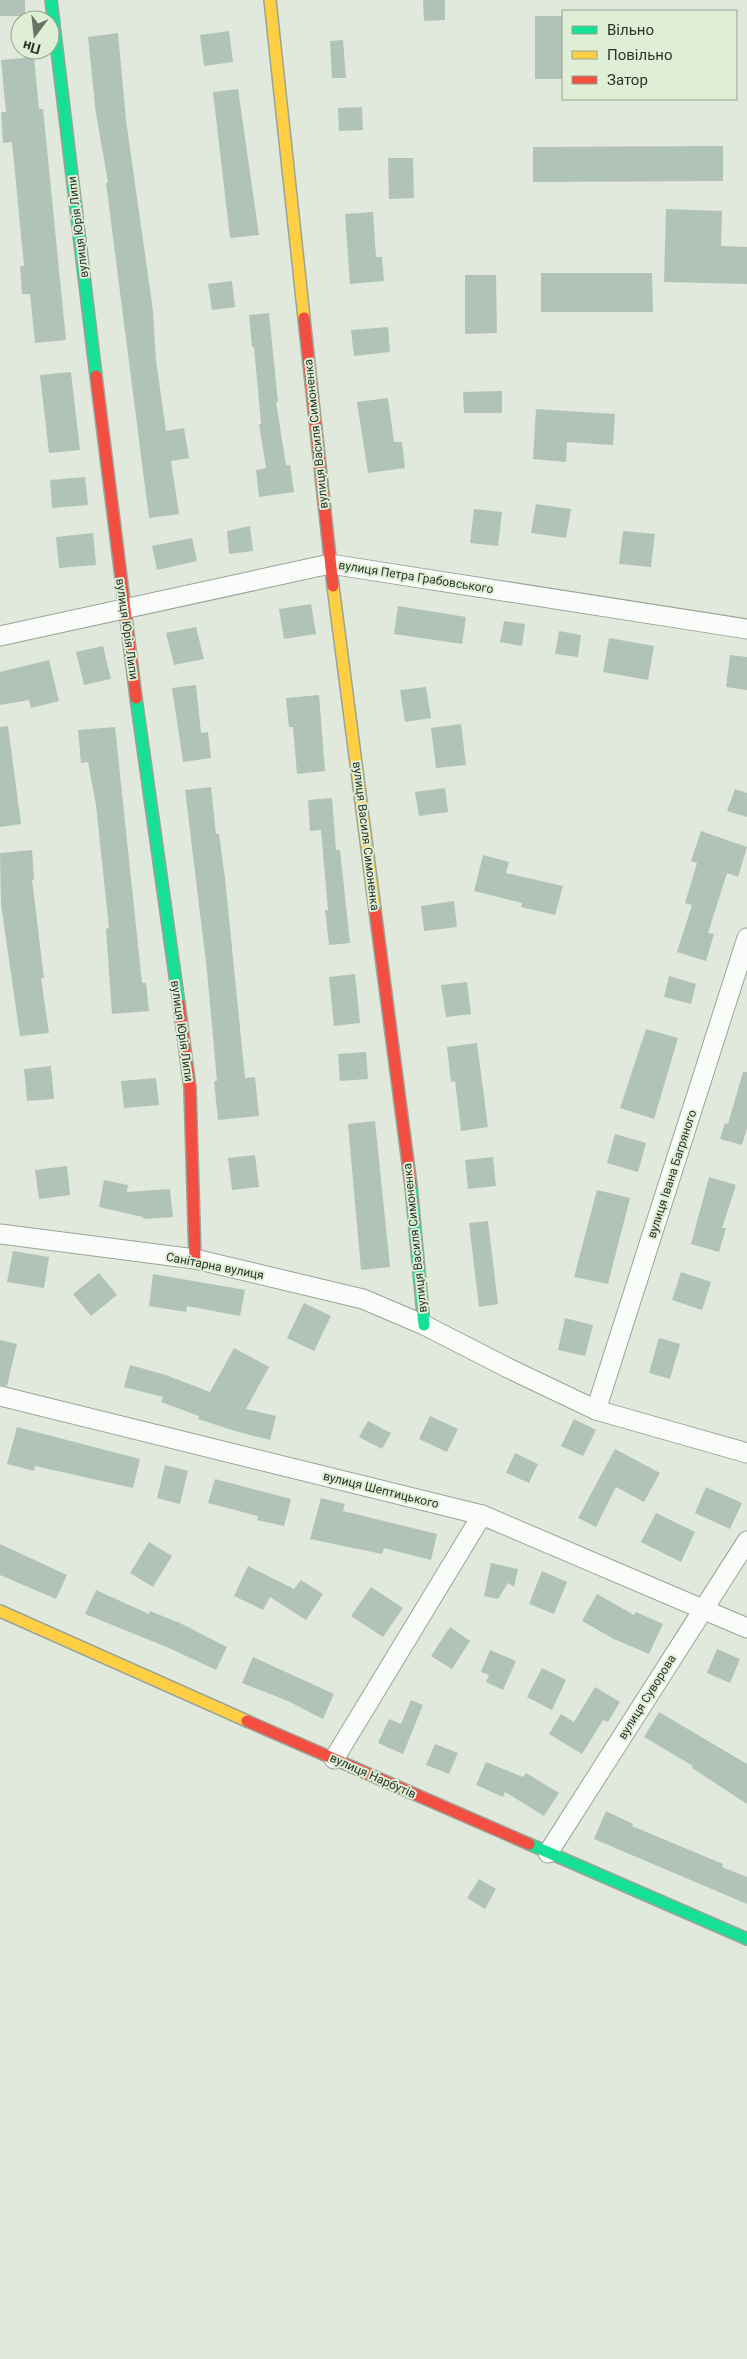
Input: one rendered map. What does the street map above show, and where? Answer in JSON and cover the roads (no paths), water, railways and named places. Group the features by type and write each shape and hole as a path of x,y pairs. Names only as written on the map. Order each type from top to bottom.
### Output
{"street":[{"name":"вулиця Юрія Липи","path":"51,0 124,608 190,1088 195,1259"},
{"name":"вулиця Василя Симоненка","path":"270,0 330,564 414,1205 424,1326 596,1410 747,1453"},
{"name":"вулиця Петра Грабовського","path":"0,636 330,564 747,628"},
{"name":"вулиця Івана Багряного","path":"596,1410 747,938"},
{"name":"Санітарна вулиця","path":"0,1234 195,1259 363,1299 424,1326"},
{"name":"вулиця Шептицького","path":"0,1396 482,1515 747,1628"},
{"path":"334,1759 482,1515"},
{"name":"вулиця Суворова","path":"548,1853 747,1541"},
{"name":"вулиця Нарбутів","path":"0,1611 747,1939"}]}
